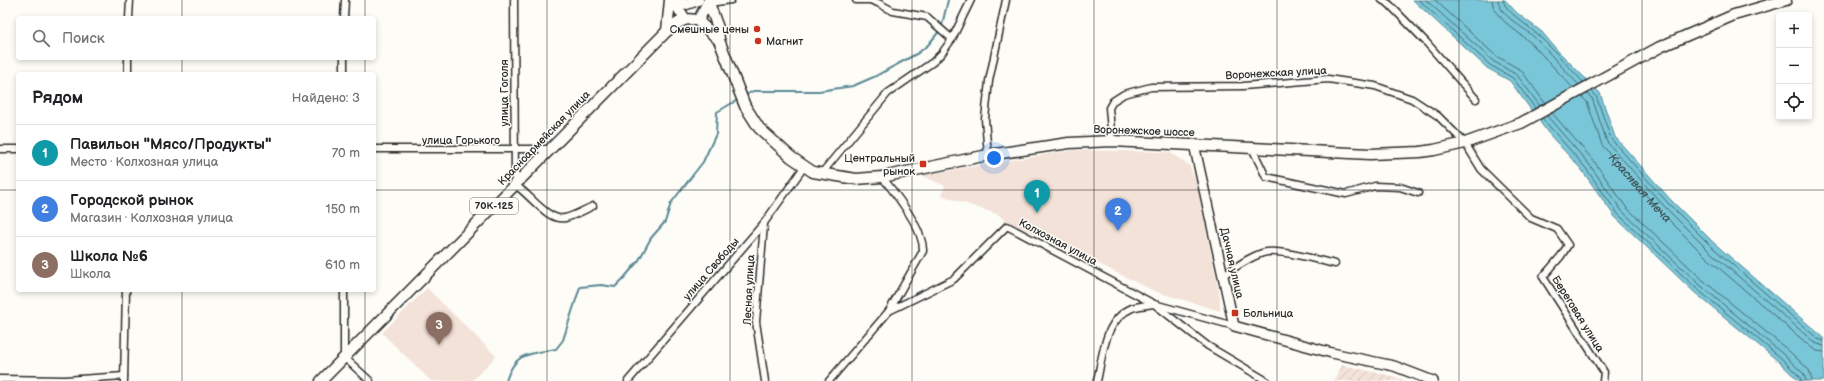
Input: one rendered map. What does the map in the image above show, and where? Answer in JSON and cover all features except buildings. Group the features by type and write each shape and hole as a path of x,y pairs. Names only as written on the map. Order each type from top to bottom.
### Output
{"main road":[{"path":"672,0 685,19 694,19 698,21 719,41"},
{"path":"667,31 672,0"},
{"path":"678,0 687,4 698,0"},
{"name":"Воронежское шоссе","path":"719,41 745,106 759,128 804,167 813,172 856,179 882,177 988,155 1069,143 1112,140 1370,154 1420,152 1465,143 1521,123 1654,50 1734,15 1786,0"},
{"path":"698,21 709,1"},
{"path":"709,1 718,28 719,41"},
{"name":"Красноармейская улица","path":"321,381 515,185 548,149 667,31 676,23 685,19"}],"street":[{"path":"129,16 130,0"},
{"path":"344,0 344,16"},
{"name":"улица Гоголя","path":"514,0 515,185"},
{"path":"709,1 731,0"},
{"path":"856,0 870,0 878,2 893,11 927,17 952,38"},
{"path":"821,174 888,93 933,62 952,38 971,0"},
{"path":"988,155 985,119 989,81 1006,0"},
{"path":"1382,0 1389,4 1476,99"},
{"path":"128,60 128,72"},
{"path":"344,60 344,72"},
{"name":"Воронежская улица","path":"1112,140 1108,108 1113,101 1124,94 1151,87 1242,86 1328,79 1375,86 1412,99 1438,116 1465,143"},
{"name":"Береговая улица","path":"1465,143 1481,169 1531,218 1557,229 1568,245 1561,256 1543,277 1604,372 1603,381"},
{"name":"Дачная улица","path":"1194,144 1234,326"},
{"path":"1252,148 1266,177 1346,194 1375,186 1400,187 1418,193"},
{"path":"0,149 16,149"},
{"name":"улица Горького","path":"376,149 548,149"},
{"name":"улица Свободы","path":"628,381 764,223 804,167"},
{"path":"882,177 900,198 924,242 924,251 889,311"},
{"path":"515,185 524,190 551,217 564,219 593,206"},
{"name":"Лесная улица","path":"764,223 756,322 765,381"},
{"name":"Колхозная улица","path":"829,381 889,311 954,279 1007,226 1154,304 1234,326"},
{"path":"1223,275 1249,260 1267,252 1298,255 1335,264"},
{"path":"0,379 124,379 126,292"},
{"path":"344,292 344,358 370,381"},
{"path":"1096,381 1109,330 1117,319 1132,308 1154,304 1208,346 1267,381"},
{"path":"1234,326 1332,354 1394,366 1433,381"}],"shaded area":[{"path":"1074,150 1169,152 1189,165 1196,182 1220,297 1220,311 1154,291 1054,242 1006,221 999,215 941,195 945,186 921,175"},
{"path":"427,288 496,356 472,381 431,381 382,333"},
{"path":"1342,365 1392,376 1406,381 1334,381"}],"water":[{"name":"Красивая Меча","path":"1413,0 1505,0 1517,13 1542,32 1557,50 1600,93 1615,137 1670,199 1714,243 1824,338 1824,381 1799,381 1778,361 1694,292 1615,217 1581,169 1548,133 1510,81 1487,68"}],"waterway":[{"path":"744,96 753,91 819,91 853,86 876,76 918,53 928,45 941,29 948,0"},
{"path":"506,381 518,359 530,354 556,349 563,340 580,287 601,285 615,287 639,260 651,238 665,222 671,203 703,162 716,134 717,112 739,99"}],"place":[{"name":"Смешные цены","path":"757,29"},
{"name":"Магнит","path":"758,41"},
{"name":"Центральный рынок","path":"923,164"},
{"name":"Павильон \"Мясо/Продукты\"","path":"1037,213"},
{"name":"Городской рынок","path":"1118,231"},
{"name":"Больница","path":"1235,313"},
{"name":"Школа №6","path":"439,345"}]}
